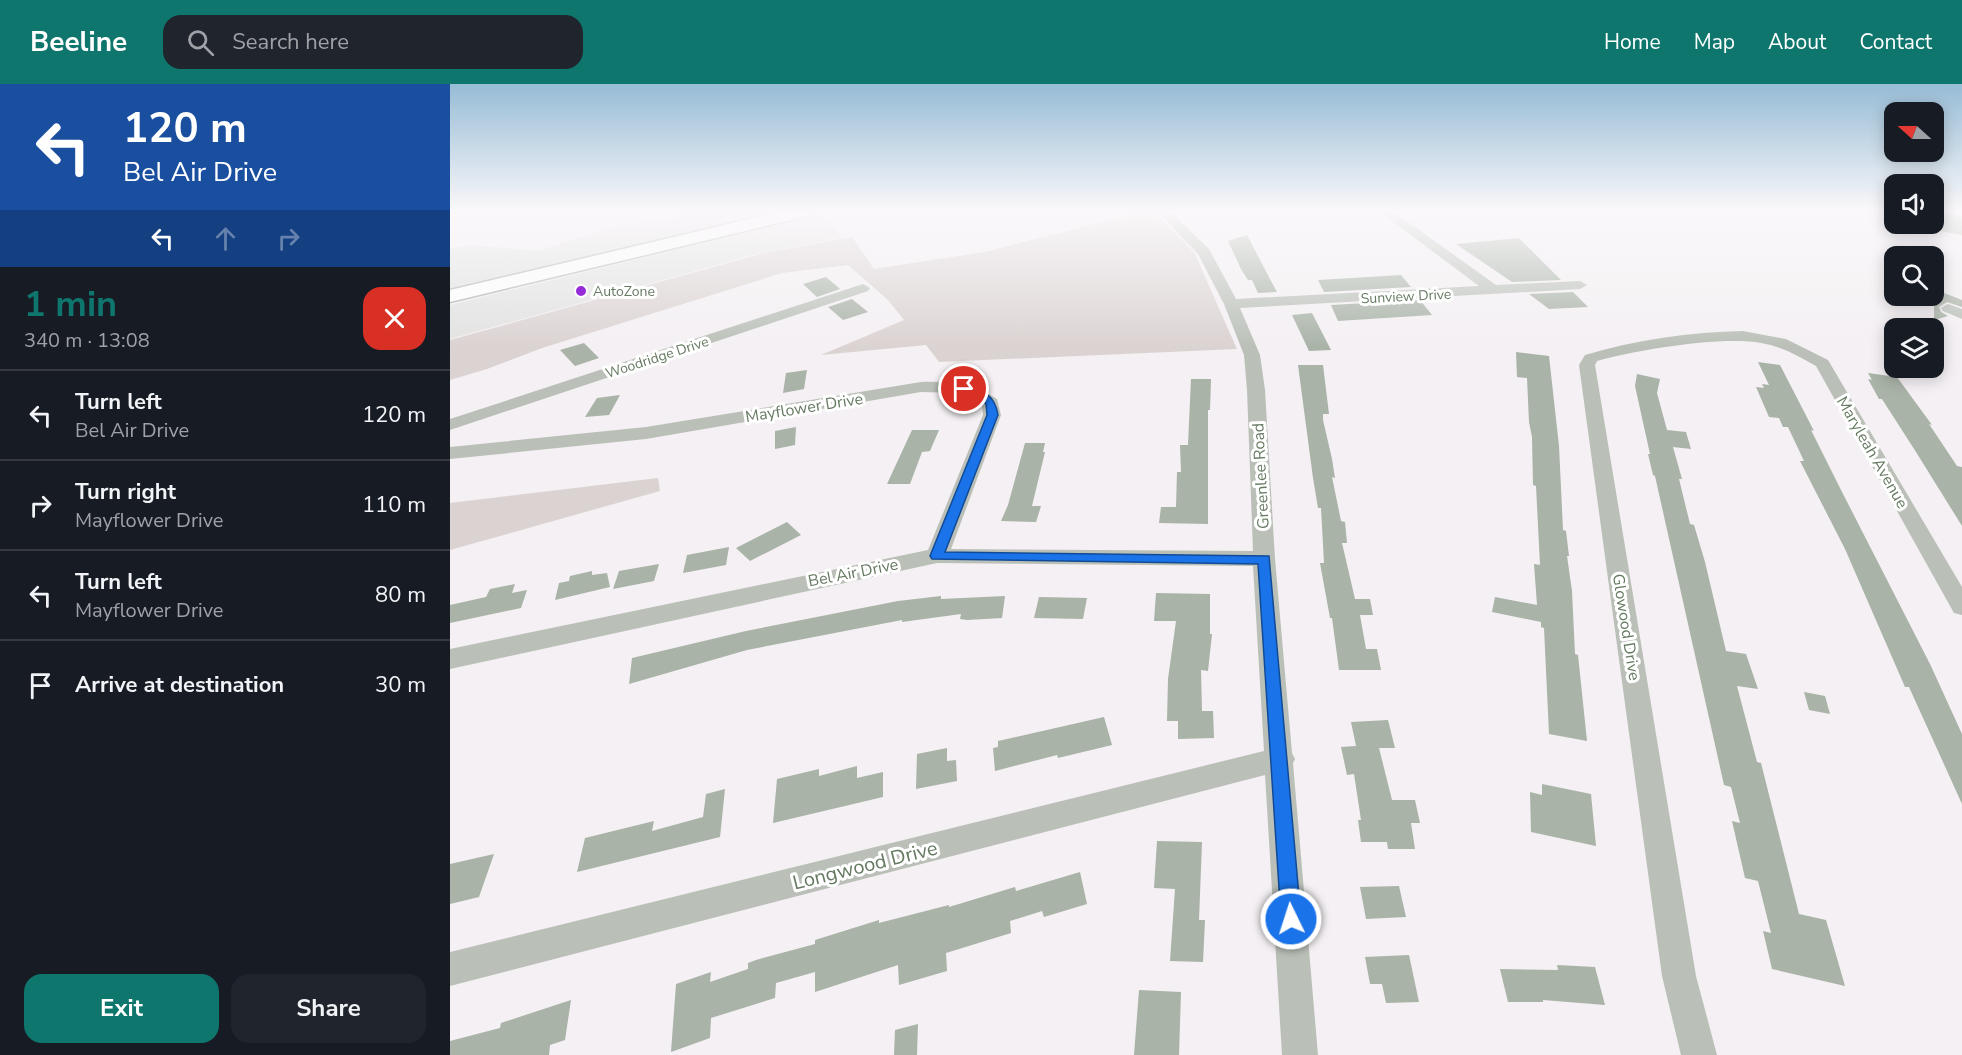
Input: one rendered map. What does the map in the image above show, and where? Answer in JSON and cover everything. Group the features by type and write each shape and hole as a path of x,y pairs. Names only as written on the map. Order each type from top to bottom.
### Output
{"highway":[{"path":"450,296 612,257"}],"street":[{"name":"Greenlee Road","path":"1207,257 1231,304 1252,355 1256,390 1264,559 1281,759 1300,1055"},
{"path":"1449,257 1495,291"},
{"name":"Sunview Drive","path":"1231,304 1580,285"},
{"name":"Woodridge Drive","path":"450,425 863,288"},
{"name":"Maryleah Avenue","path":"1751,335 1794,347 1822,363 1962,607"},
{"name":"Glowood Drive","path":"1699,1055 1679,976 1587,365 1591,358 1602,354 1712,337 1751,335"},
{"name":"Mayflower Drive","path":"450,453 646,433 921,387 942,386 964,389 981,394 991,403 992,415 937,556"},
{"name":"Bel Air Drive","path":"450,658 937,556 1264,559"},
{"name":"Longwood Drive","path":"450,969 1281,759"}],"shaded area":[{"path":"450,257 587,257 450,289"},
{"path":"646,257 744,257 450,339 450,305"},
{"path":"748,257 866,257 874,269 950,257 1196,257 1237,349 939,362 926,345 821,355 904,320 888,300 848,265 782,273 542,348 450,380 450,340"},
{"path":"658,478 660,491 450,550 450,503"}],"building":[{"path":"1236,257 1259,257 1277,292 1258,293 1252,280 1248,280"},
{"path":"1476,257 1538,257 1561,280 1512,282"},
{"path":"1401,275 1411,287 1324,292 1318,280"},
{"path":"826,277 840,289 817,297 803,284"},
{"path":"1573,292 1588,307 1549,309 1529,294"},
{"path":"1944,293 1962,300 1962,307 1947,302 1944,304"},
{"path":"852,299 868,312 843,320 828,307"},
{"path":"1420,300 1432,315 1338,321 1331,305"},
{"path":"1934,306 1941,306 1941,312 1948,316 1941,318 1934,318"},
{"path":"1312,313 1331,350 1309,351 1292,315"},
{"path":"584,343 599,358 575,366 560,350"},
{"path":"1516,352 1549,356 1559,446 1563,530 1566,531 1569,556 1567,556 1572,591 1575,654 1578,655 1587,741 1549,734 1544,628 1541,627 1541,622 1492,612 1495,597 1537,605 1534,564 1540,565 1536,486 1533,485 1532,437 1527,378 1517,377"},
{"path":"1758,362 1780,365 1930,664 1962,734 1962,804 1909,687 1905,687 1845,549 1800,461 1804,461 1788,427 1783,427 1779,418 1769,417 1756,387 1764,388 1762,384 1769,385"},
{"path":"1298,365 1323,365 1329,414 1323,414 1323,420 1332,459 1335,478 1332,477 1341,521 1345,522 1347,543 1342,543 1355,599 1370,599 1373,615 1360,615 1366,649 1377,649 1381,670 1339,670 1332,618 1330,618 1320,563 1324,563 1321,508 1318,508 1313,478"},
{"path":"807,370 804,389 783,393 786,373"},
{"path":"1868,373 1884,375 1884,378 1898,378 1932,425 1929,424 1957,466 1962,467 1962,526 1868,379 1872,380"},
{"path":"1637,374 1660,379 1657,393 1667,430 1686,432 1691,449 1673,447 1682,479 1679,479 1690,524 1694,525 1705,562 1726,651 1746,654 1758,689 1737,686 1757,762 1761,763 1799,914 1826,920 1845,986 1772,969 1763,931 1771,933 1758,881 1745,878 1732,821 1740,823 1731,787 1724,785 1655,476 1648,454 1650,454 1635,386"},
{"path":"1191,379 1211,379 1210,410 1208,410 1208,524 1159,523 1161,507 1176,507 1177,472 1181,472 1180,445 1188,445"},
{"path":"620,395 609,415 585,417 597,398"},
{"path":"796,427 795,445 775,449 775,431"},
{"path":"912,430 939,430 930,451 922,452 910,484 887,484"},
{"path":"1025,443 1045,443 1043,452 1045,452 1032,506 1041,506 1036,522 1001,521 1008,505"},
{"path":"787,522 801,535 750,561 736,548"},
{"path":"729,547 726,565 683,573 687,555"},
{"path":"659,564 654,581 613,589 619,571"},
{"path":"592,571 592,575 607,573 610,587 555,600 559,583 569,581 570,576"},
{"path":"515,584 512,593 527,590 521,608 450,623 450,605 486,597 490,589"},
{"path":"1156,593 1210,594 1210,634 1212,634 1208,671 1201,670 1202,711 1213,711 1214,738 1178,739 1178,721 1167,721 1168,679 1176,621 1154,621"},
{"path":"941,596 941,599 1005,596 1002,618 967,620 960,619 961,614 902,622 902,620 747,650 629,684 632,658 746,631 898,601"},
{"path":"1039,597 1087,598 1083,619 1034,618"},
{"path":"1804,692 1825,696 1830,714 1809,710"},
{"path":"1104,717 1112,745 1058,758 1057,755 995,771 993,748 998,747 998,741"},
{"path":"1388,720 1395,748 1379,748 1392,800 1415,800 1420,823 1411,823 1415,849 1388,849 1387,842 1361,842 1358,820 1361,820 1354,774 1347,775 1341,747 1356,746 1351,722"},
{"path":"947,748 947,761 956,760 957,781 916,789 917,754"},
{"path":"857,766 857,778 883,772 883,797 773,823 777,779 819,769 819,776"},
{"path":"1542,784 1591,794 1596,846 1531,832 1530,792 1542,795"},
{"path":"725,789 720,837 577,872 585,838 654,821 652,831 703,817 706,794"},
{"path":"1157,841 1202,842 1199,920 1205,920 1203,962 1170,961 1175,889 1154,888"},
{"path":"494,854 479,897 450,904 450,864"},
{"path":"1080,872 1087,904 1044,917 1042,911 1010,921 1011,933 946,953 947,971 899,985 898,965 815,992 815,972 776,983 775,998 711,1018 710,1038 671,1052 676,984 711,972 710,982 748,969 748,963 756,960 815,944 815,940 879,920 879,923 949,905 949,907 1015,887 1016,891"},
{"path":"1399,886 1406,917 1366,919 1360,887"},
{"path":"1409,955 1419,1002 1386,1003 1382,984 1370,984 1365,957"},
{"path":"1557,965 1595,967 1605,1005 1543,1000 1543,1002 1508,1002 1500,969 1558,970"},
{"path":"1139,990 1181,992 1179,1055 1134,1055"},
{"path":"571,1000 565,1040 550,1045 549,1055 450,1055 450,1041 500,1028 501,1023"},
{"path":"918,1024 917,1055 894,1055 895,1030"}],"place":[{"name":"AutoZone","path":"581,291"}],"route":[{"path":"964,389 981,394 991,403 992,415 937,556 1264,559 1281,759 1291,919"}]}
